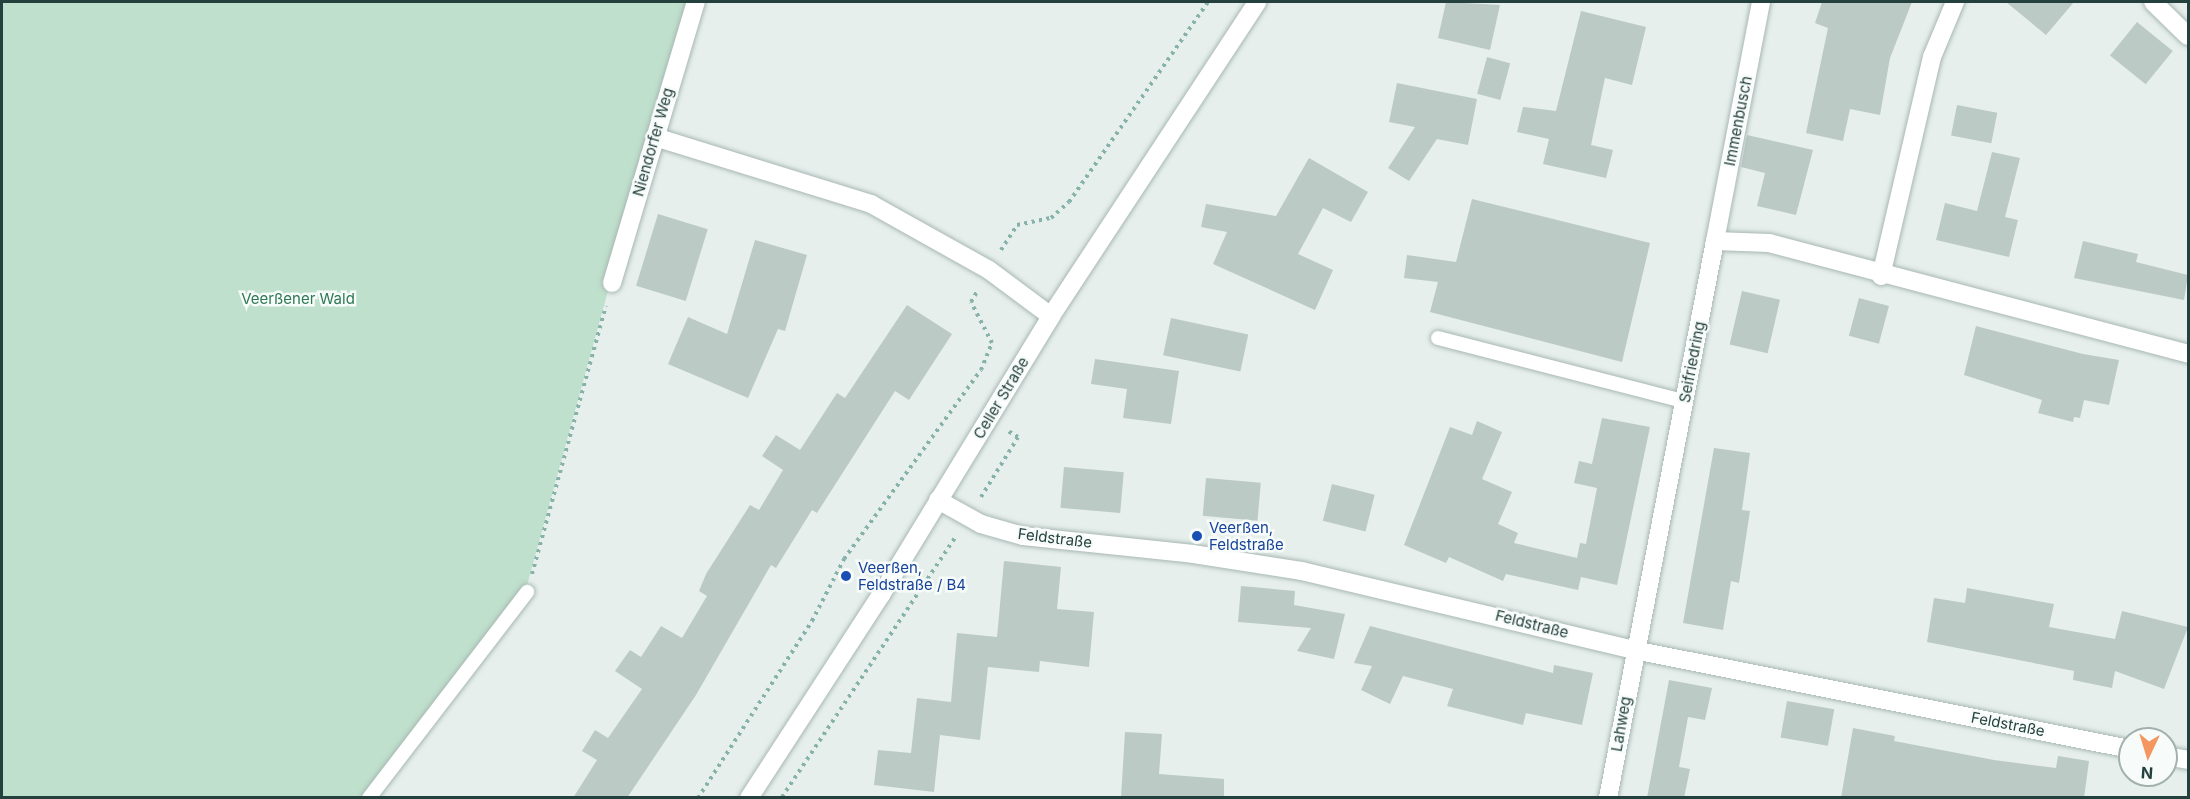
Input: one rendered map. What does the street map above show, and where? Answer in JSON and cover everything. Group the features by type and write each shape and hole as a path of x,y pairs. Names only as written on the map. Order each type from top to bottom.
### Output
{"street":[{"name":"Niendorfer Weg","path":"612,283 696,2"},
{"name":"Celler Straße","path":"749,798 938,500 1051,316 1257,2"},
{"name":"Immenbusch","path":"1715,241 1761,2"},
{"path":"1881,276 1932,57 1955,2"},
{"path":"2153,2 2188,36"},
{"path":"655,137 871,204 989,270 1051,316"},
{"path":"1715,241 1768,243 1881,276 2188,354"},
{"name":"Seifriedring","path":"1634,650 1715,241"},
{"name":"Feldstraße","path":"938,500 969,517 1023,536 1193,554 1302,571 1634,650 2118,747"},
{"name":"Lahweg","path":"1608,798 1634,650"}],"lane":[{"path":"1438,338 1684,402"},
{"path":"369,798 527,592"}],"path":[{"path":"698,798 813,621 844,559 981,370 992,343 971,302 1017,225 1051,218 1069,202 1208,2"},
{"path":"527,592 612,283"},
{"path":"781,798 969,517 1018,437"}],"green space":[{"name":"Veerßener Wald","path":"2,2 692,2 669,69 526,589 367,797 2,798"}],"building":[{"path":"1446,2 1500,5 1490,50 1438,38"},
{"path":"1822,2 1912,2 1890,58 1880,115 1850,109 1843,141 1806,133 1828,28 1815,23"},
{"path":"2006,2 2074,2 2046,35"},
{"path":"1581,11 1646,27 1632,85 1605,78 1591,145 1613,150 1606,178 1543,164 1549,139 1517,132 1523,107 1556,111"},
{"path":"2137,22 2173,51 2146,84 2110,55"},
{"path":"1487,57 1510,63 1500,100 1477,94"},
{"path":"1397,83 1477,99 1468,145 1437,139 1409,181 1388,168 1415,127 1389,122"},
{"path":"1957,105 1997,113 1991,143 1951,135"},
{"path":"1747,135 1813,150 1796,215 1757,206 1765,173 1741,167"},
{"path":"1992,152 2020,158 2005,217 2018,220 2009,257 1936,240 1945,203 1977,211"},
{"path":"1309,158 1368,192 1351,222 1323,208 1298,254 1333,270 1315,310 1213,264 1227,232 1201,227 1206,204 1276,216"},
{"path":"1472,199 1650,243 1622,362 1430,312 1438,282 1404,278 1407,255 1456,262"},
{"path":"658,214 708,229 686,301 636,286"},
{"path":"755,240 807,255 785,331 778,329 748,398 668,364 688,317 727,334"},
{"path":"2083,241 2138,254 2136,262 2188,275 2184,300 2074,278"},
{"path":"1742,291 1780,300 1768,353 1730,345"},
{"path":"1859,298 1889,306 1879,344 1849,336"},
{"path":"907,305 952,334 909,400 895,391 817,513 812,510 776,568 771,565 696,695 627,798 573,798 597,760 582,751 595,730 608,738 642,689 615,671 630,650 641,657 661,626 682,638 707,596 699,591 706,574 750,505 759,510 783,470 762,456 776,435 800,450 837,393 845,398"},
{"path":"1171,318 1248,334 1240,372 1163,355"},
{"path":"1976,326 2083,354 2119,360 2109,405 2084,400 2080,418 2074,417 2073,422 2038,413 2042,400 1964,375"},
{"path":"1095,359 1179,371 1171,424 1123,418 1127,389 1091,384"},
{"path":"1602,418 1650,427 1617,585 1581,577 1578,590 1506,574 1503,581 1449,557 1446,563 1404,545 1450,427 1472,435 1477,421 1502,432 1482,479 1512,492 1498,524 1518,533 1514,543 1577,558 1580,543 1586,544 1597,488 1574,483 1579,461 1592,464"},
{"path":"1714,448 1750,453 1742,510 1750,511 1739,583 1731,581 1723,630 1683,623"},
{"path":"1064,467 1124,472 1120,513 1060,508"},
{"path":"1206,478 1261,483 1257,521 1203,516"},
{"path":"1332,484 1375,495 1365,532 1323,521"},
{"path":"1004,561 1061,567 1057,609 1094,612 1089,667 1040,661 1039,672 988,667 980,740 940,735 934,792 874,785 878,750 911,753 917,698 951,702 957,633 997,637"},
{"path":"1241,586 1295,591 1294,605 1345,614 1334,659 1297,651 1311,628 1238,622"},
{"path":"1967,588 2054,604 2049,627 2115,639 2122,611 2188,627 2164,689 2115,671 2112,688 2073,680 2074,671 1927,642 1934,598 1965,603"},
{"path":"1370,626 1553,673 1554,665 1593,673 1582,725 1526,713 1523,725 1447,706 1453,689 1403,676 1390,704 1361,690 1372,666 1354,663"},
{"path":"1669,680 1712,688 1705,720 1688,717 1679,767 1690,769 1684,798 1647,798"},
{"path":"1787,701 1834,709 1828,746 1781,737"},
{"path":"1853,728 1895,736 1894,741 1994,760 2056,768 2058,756 2089,761 2084,798 1841,798"},
{"path":"1125,732 1162,734 1159,774 1224,779 1224,798 1121,798"}],"place":[{"name":"Veerßen, Feldstraße","path":"1197,536"},
{"name":"Veerßen, Feldstraße / B4","path":"846,576"}]}
